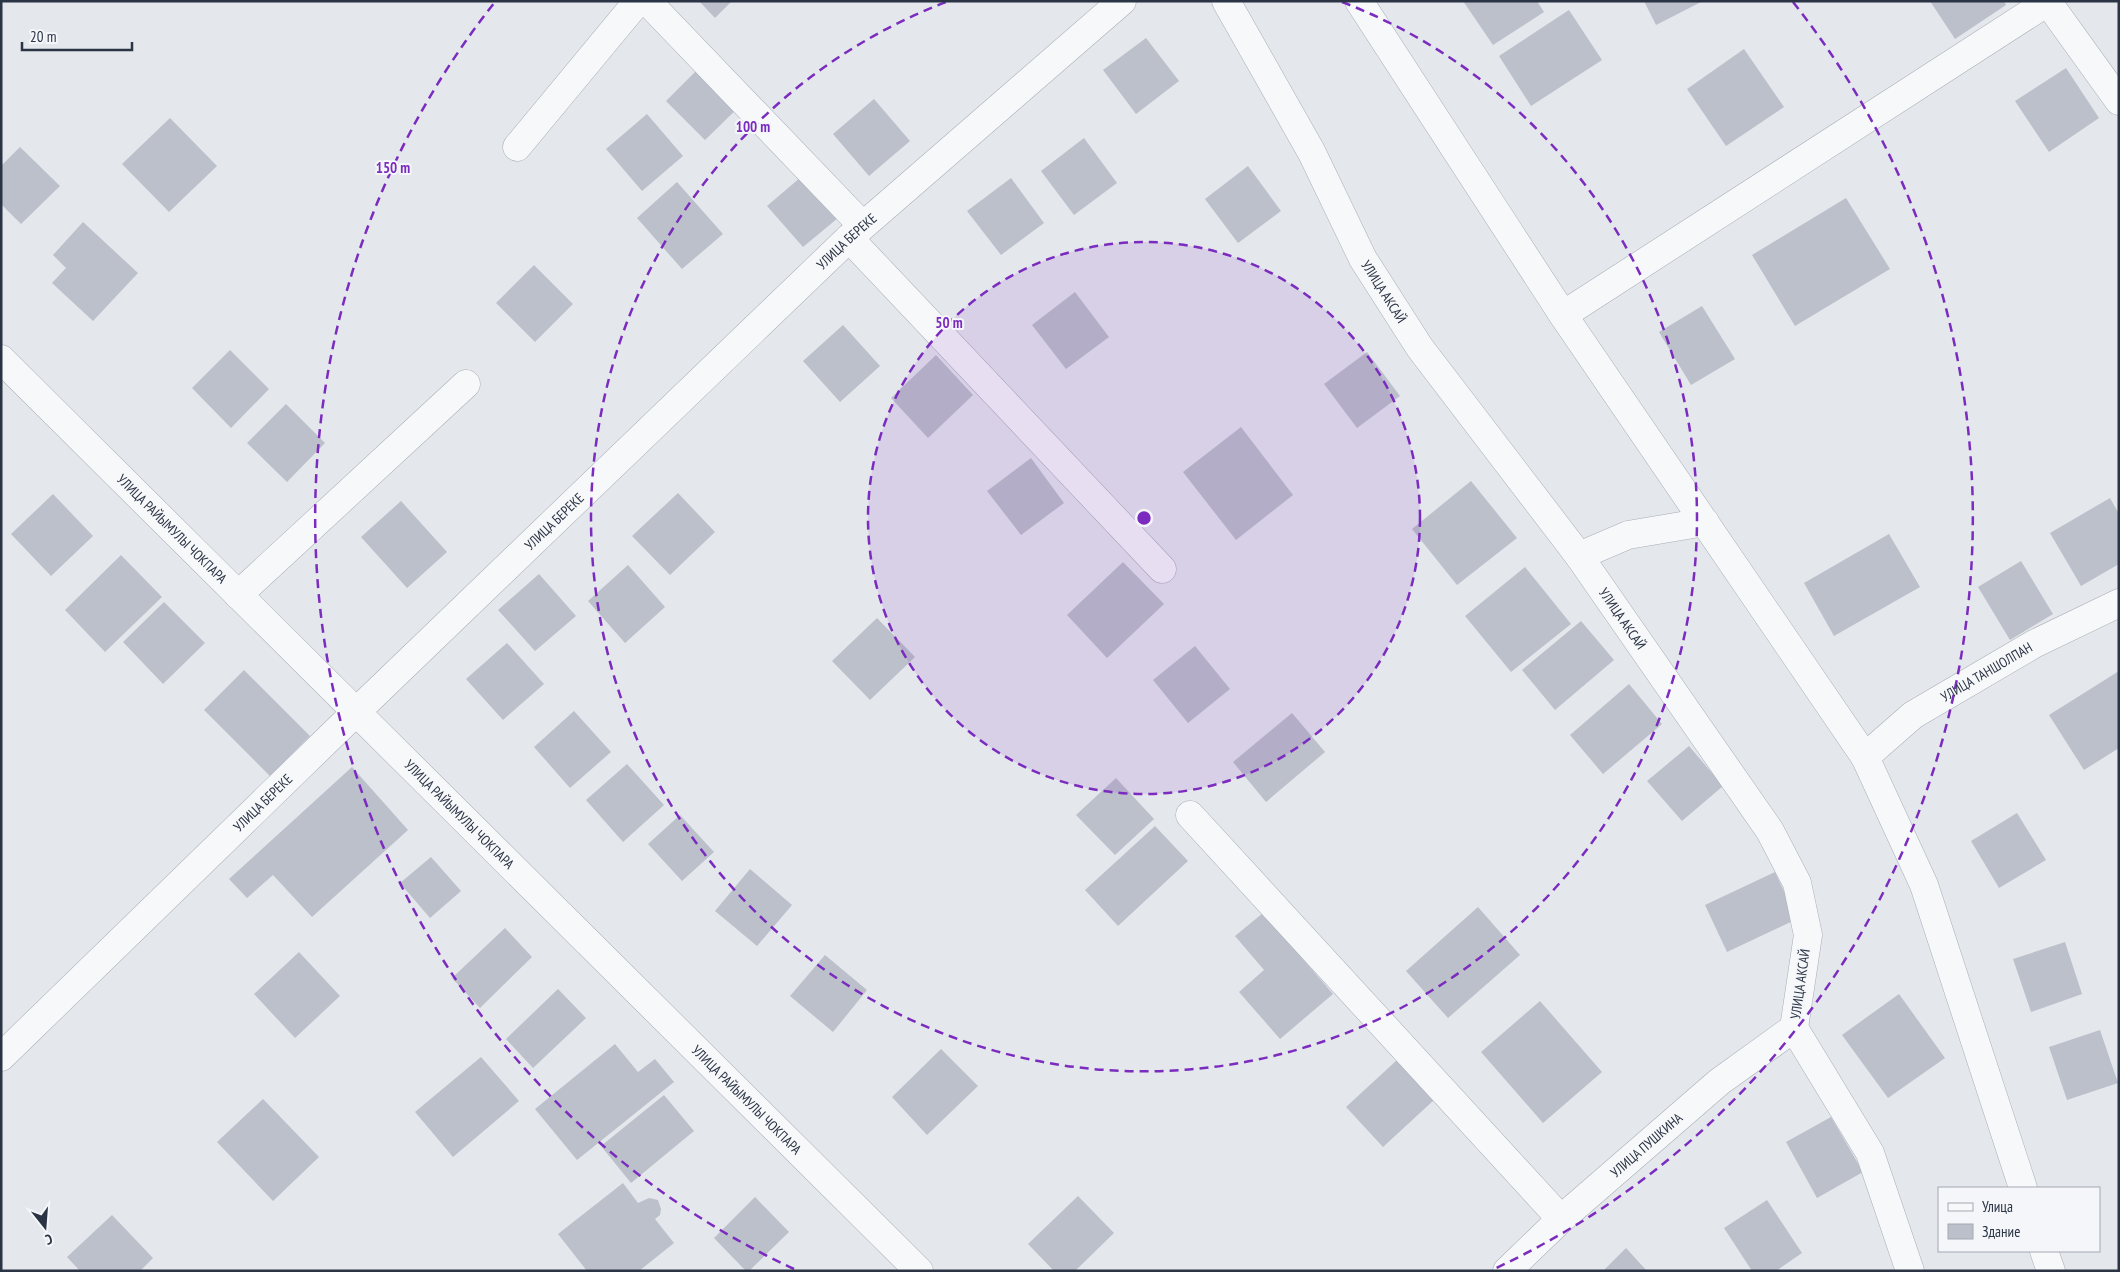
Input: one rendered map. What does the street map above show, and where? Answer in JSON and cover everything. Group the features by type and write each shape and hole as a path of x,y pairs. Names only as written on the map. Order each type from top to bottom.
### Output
{"street":[{"path":"517,147 638,1"},
{"path":"647,1 1162,570"},
{"name":"УЛИЦА БЕРЕКЕ","path":"1,1057 855,232 1122,1"},
{"name":"УЛИЦА АКСАЙ","path":"1226,1 1312,153 1363,259 1420,348 1579,556 1770,831 1797,883 1808,936 1794,1028 1870,1153 1910,1271"},
{"path":"1359,1 1563,315 1865,757 1924,885 2024,1187"},
{"path":"1563,315 2048,2 2119,101"},
{"name":"УЛИЦА РАЙЫМУЛЫ ЧОКПАРА","path":"1,359 918,1271"},
{"path":"238,595 466,384"},
{"path":"1579,556 1628,535 1705,522"},
{"name":"УЛИЦА ТАНШОЛПАН","path":"1865,757 1913,715 2034,644 2119,603"},
{"path":"1190,815 1560,1219"},
{"name":"УЛИЦА ПУШКИНА","path":"1507,1271 1560,1219 1720,1082 1794,1028"},
{"path":"2044,1252 2051,1271"}],"building":[{"path":"699,1 732,1 715,18"},
{"path":"1463,1 1537,1 1544,12 1493,45"},
{"path":"1644,1 1703,1 1656,25"},
{"path":"1930,1 2004,1 2006,5 1955,39"},
{"path":"1569,10 1602,60 1531,106 1499,56"},
{"path":"1146,38 1179,81 1136,114 1103,70"},
{"path":"1744,49 1784,107 1726,146 1687,89"},
{"path":"704,63 744,102 705,140 666,101"},
{"path":"2066,68 2099,118 2049,152 2015,101"},
{"path":"874,99 910,141 869,176 833,134"},
{"path":"647,114 683,156 642,191 606,149"},
{"path":"170,118 217,166 169,212 122,164"},
{"path":"1084,138 1117,183 1074,215 1041,171"},
{"path":"20,147 60,186 21,224 1,204 1,166"},
{"path":"1248,166 1281,211 1238,243 1205,199"},
{"path":"808,171 844,213 803,247 767,206"},
{"path":"1011,178 1044,223 1001,255 967,211"},
{"path":"677,182 723,234 682,269 637,218"},
{"path":"1846,198 1890,269 1795,326 1752,255"},
{"path":"83,222 138,273 93,321 52,283 66,268 53,255"},
{"path":"534,265 573,304 535,342 496,303"},
{"path":"1075,292 1109,337 1066,369 1032,325"},
{"path":"1702,306 1735,359 1691,385 1659,332"},
{"path":"843,325 880,366 840,402 803,361"},
{"path":"230,350 269,389 231,428 192,388"},
{"path":"1367,352 1400,396 1357,428 1324,384"},
{"path":"936,355 973,395 928,438 891,398"},
{"path":"286,404 325,443 287,482 247,443"},
{"path":"1241,427 1293,495 1236,540 1183,472"},
{"path":"1031,458 1064,503 1021,535 987,491"},
{"path":"1471,481 1517,538 1457,585 1412,529"},
{"path":"678,493 715,532 670,575 632,536"},
{"path":"53,494 93,536 51,576 11,534"},
{"path":"2110,498 2119,514 2119,564 2081,586 2050,533"},
{"path":"401,501 447,552 407,588 361,537"},
{"path":"1889,534 1920,587 1834,636 1804,583"},
{"path":"121,555 162,597 105,652 65,610"},
{"path":"2021,561 2053,614 2010,640 1978,587"},
{"path":"1123,562 1164,604 1107,658 1067,615"},
{"path":"628,565 665,607 625,643 588,601"},
{"path":"1525,567 1571,624 1511,672 1465,616"},
{"path":"539,574 576,616 535,651 498,610"},
{"path":"164,602 205,643 163,684 123,642"},
{"path":"877,618 915,657 870,700 832,661"},
{"path":"1581,621 1614,660 1555,710 1522,670"},
{"path":"507,643 544,684 503,720 466,679"},
{"path":"1195,646 1230,689 1188,723 1153,680"},
{"path":"244,670 310,736 270,776 204,710"},
{"path":"2119,671 2119,748 2084,770 2049,715"},
{"path":"1629,684 1662,724 1603,774 1570,735"},
{"path":"574,711 611,752 570,788 534,747"},
{"path":"1292,713 1325,752 1266,802 1233,762"},
{"path":"1689,746 1723,786 1682,821 1647,781"},
{"path":"627,764 664,805 623,842 586,800"},
{"path":"352,767 408,830 312,917 273,875 247,898 229,879"},
{"path":"1116,778 1154,819 1115,855 1076,815"},
{"path":"2017,813 2046,860 1999,888 1971,841"},
{"path":"680,815 714,852 682,881 648,844"},
{"path":"1155,826 1188,861 1118,926 1085,890"},
{"path":"431,857 461,891 430,918 400,883"},
{"path":"750,869 792,905 757,946 715,911"},
{"path":"1775,872 1797,919 1727,952 1705,905"},
{"path":"1478,907 1520,955 1448,1018 1406,971"},
{"path":"1263,913 1333,994 1280,1039 1239,992 1264,970 1235,936"},
{"path":"505,928 532,957 480,1008 452,978"},
{"path":"2065,942 2082,994 2031,1012 2013,959"},
{"path":"299,952 340,996 295,1038 254,994"},
{"path":"825,955 867,990 833,1032 790,996"},
{"path":"558,989 586,1018 533,1068 506,1039"},
{"path":"1899,994 1945,1058 1888,1098 1842,1035"},
{"path":"1540,1001 1602,1072 1543,1123 1481,1052"},
{"path":"2100,1030 2118,1083 2067,1100 2049,1047"},
{"path":"615,1044 638,1072 655,1059 674,1082 577,1160 535,1109"},
{"path":"941,1049 978,1086 927,1135 892,1097"},
{"path":"481,1057 519,1101 453,1157 415,1112"},
{"path":"1397,1060 1434,1100 1383,1147 1346,1107"},
{"path":"664,1095 694,1131 631,1183 601,1146"},
{"path":"263,1099 319,1157 273,1201 217,1142"},
{"path":"1831,1117 1863,1172 1817,1198 1786,1142"},
{"path":"623,1183 638,1203 649,1198 658,1200 661,1209 660,1215 655,1219 674,1243 639,1271 587,1271 558,1234"},
{"path":"1078,1196 1114,1233 1075,1271 1054,1271 1028,1244"},
{"path":"755,1197 789,1232 749,1271 746,1271 714,1238"},
{"path":"1767,1200 1802,1253 1776,1271 1752,1271 1724,1228"},
{"path":"112,1215 153,1258 140,1271 80,1271 67,1257"},
{"path":"1626,1248 1647,1271 1603,1271"}]}
